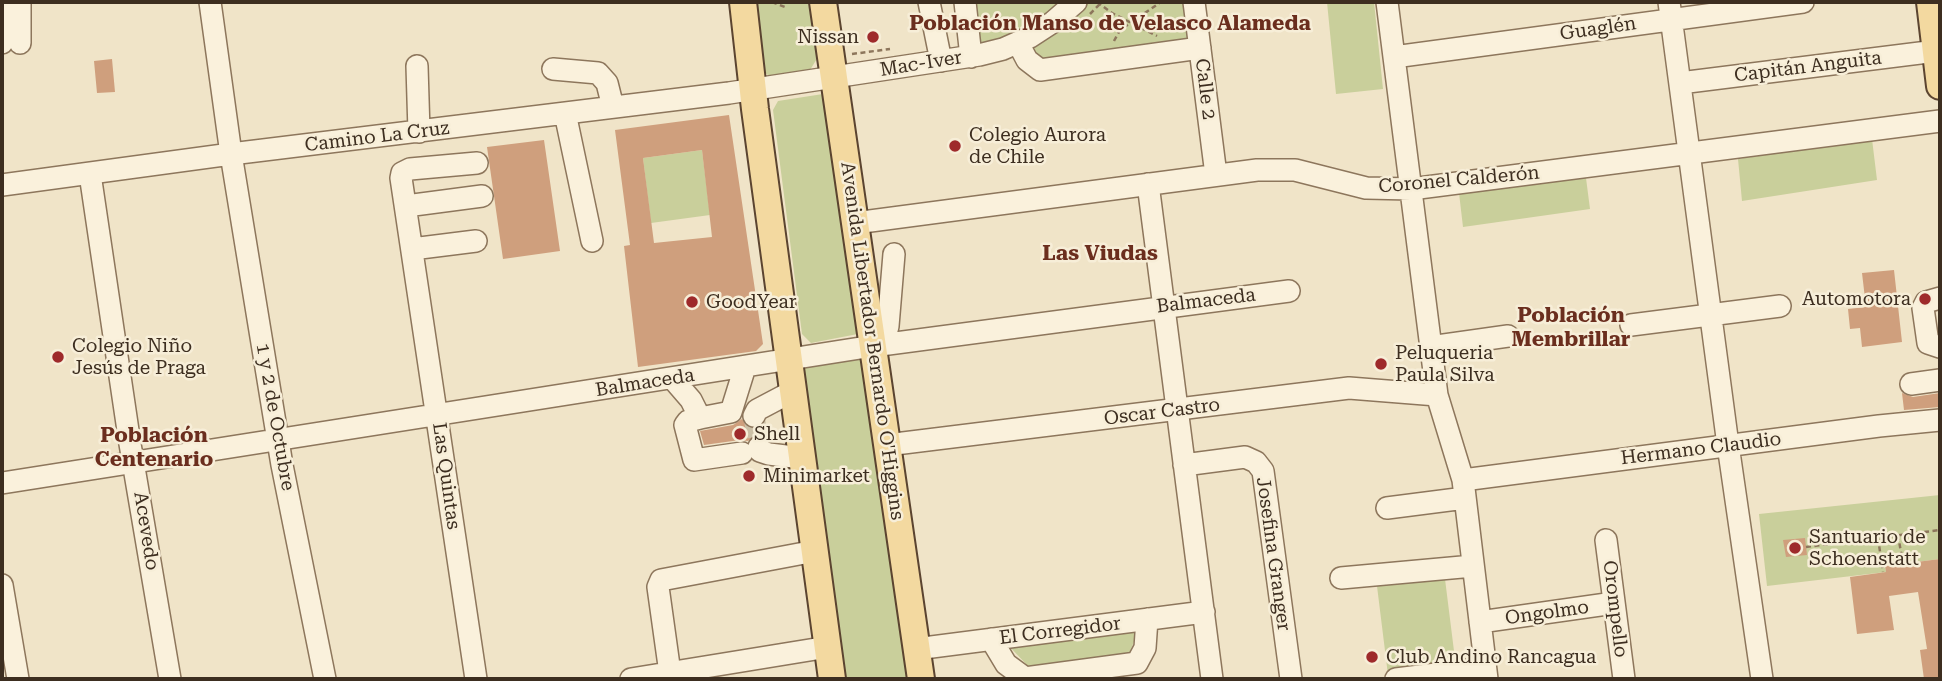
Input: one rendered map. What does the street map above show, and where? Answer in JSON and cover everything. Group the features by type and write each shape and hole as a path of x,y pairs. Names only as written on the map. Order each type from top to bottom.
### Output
{"main road":[{"path":"743,2 752,89 832,679"},
{"name":"Avenida Libertador Bernardo O'Higgins","path":"823,2 855,223 878,345 887,445 921,679"},
{"path":"1930,2 1940,86"}],"street":[{"path":"2,2 11,43"},
{"path":"11,43 20,2"},
{"name":"1 y 2 de Octubre","path":"210,2 230,154 279,439 325,679"},
{"path":"929,2 941,61"},
{"path":"965,2 971,57"},
{"name":"Mac-Iver","path":"752,89 995,52 1046,28 1076,2"},
{"name":"Calle 2","path":"1195,2 1190,50 1216,175"},
{"path":"1387,2 1437,395 1464,489 1486,674 1396,679"},
{"name":"Guaglén","path":"1394,57 1670,10 1803,2"},
{"path":"1670,10 1762,679"},
{"path":"1018,43 1027,60 1040,70 1190,50"},
{"name":"Capitán Anguita","path":"1680,83 1936,51"},
{"path":"417,66 419,132"},
{"path":"554,69 602,75 613,107"},
{"name":"Camino La Cruz","path":"2,186 230,154 752,89"},
{"path":"565,113 592,241"},
{"name":"Coronel Calderón","path":"855,223 1257,170 1283,169 1366,188 1410,189 1940,121"},
{"name":"Las Quintas","path":"476,679 401,178 402,173 410,169 477,163"},
{"name":"Acevedo","path":"90,174 170,679"},
{"path":"1148,184 1212,679"},
{"path":"406,206 482,196"},
{"path":"412,249 476,241"},
{"path":"878,345 888,326 894,254"},
{"name":"Balmaceda","path":"2,483 878,345 1289,291"},
{"path":"1940,298 1923,305 1928,343 1940,347"},
{"path":"1631,326 1712,313 1780,306"},
{"path":"1430,346 1508,336"},
{"path":"731,412 745,367"},
{"path":"673,378 691,400 700,418"},
{"path":"1911,384 1940,380"},
{"name":"Oscar Castro","path":"887,445 1349,387 1437,395"},
{"path":"793,391 756,413 731,412 688,421 685,425 694,460 754,450 802,458"},
{"name":"Hermano Claudio","path":"1387,508 1464,489 1728,445 1940,420"},
{"name":"Josefina Granger","path":"1184,465 1245,457 1256,462 1263,471 1291,679"},
{"name":"Orompello","path":"1606,540 1624,679"},
{"path":"670,673 657,587 660,580 815,551"},
{"path":"1341,579 1473,566"},
{"path":"2,585 18,679"},
{"name":"Ongolmo","path":"1480,622 1614,603"},
{"name":"El Corregidor","path":"916,649 1203,612"},
{"path":"991,639 1006,664 1025,678 1050,675 1137,663 1145,648 1147,620"},
{"path":"631,679 828,648"}],"path":[{"path":"772,2 785,8"},
{"path":"1097,2 1112,13 1190,50"},
{"path":"1109,61 1119,30 1161,2"},
{"path":"1806,547 1940,530"},
{"path":"1898,535 1903,564"},
{"path":"1878,538 1883,572"}],"green space":[{"path":"754,2 808,2 818,57 810,70 769,76 761,69"},
{"path":"972,2 1185,2 1189,45 1044,64 1034,53 977,48"},
{"path":"1327,2 1374,2 1383,89 1336,94"},
{"path":"823,94 863,333 811,343 802,334 773,110 778,101"},
{"path":"1872,139 1877,180 1742,201 1738,159"},
{"path":"702,150 710,215 651,223 643,158"},
{"path":"1586,178 1590,209 1463,227 1459,193"},
{"path":"862,354 908,679 837,679 795,366"},
{"path":"1940,495 1940,559 1885,566 1886,572 1767,586 1759,514"},
{"path":"1444,571 1456,667 1388,675 1376,578"},
{"path":"1139,629 1129,654 1028,666 1008,645"}],"building":[{"path":"112,59 115,92 97,93 94,61"},
{"path":"729,115 763,344 756,351 638,367 624,246 630,245 615,130","holes":["702,150 712,237 654,243 643,158"]},
{"path":"544,140 560,251 503,259 487,147"},
{"path":"1894,270 1902,342 1862,347 1860,328 1850,329 1848,309 1866,307 1862,273"},
{"path":"1902,393 1913,397 1940,393 1940,407 1904,410"},
{"path":"742,419 749,428 761,427 762,434 755,435 748,441 704,445 700,431 733,425"},
{"name":"Santuario de Schoenstatt","path":"1805,538 1807,555 1786,557 1783,540"},
{"path":"1940,559 1940,679 1924,679 1920,650 1927,649 1918,592 1889,596 1894,630 1857,634 1850,577 1886,572 1885,566"}],"tunnel":[{"path":"754,416 759,447"}],"place":[{"name":"Nissan","path":"873,37"},
{"name":"Colegio Aurora de Chile","path":"955,146"},
{"name":"Automotora","path":"1925,299"},
{"name":"GoodYear","path":"692,302"},
{"name":"Colegio Niño Jesús de Praga","path":"58,357"},
{"name":"Peluqueria Paula Silva","path":"1381,364"},
{"name":"Shell","path":"740,434"},
{"name":"Minimarket","path":"749,476"},
{"name":"Santuario de Schoenstatt","path":"1795,548"},
{"name":"Club Andino Rancagua","path":"1372,657"}],"district":[{"name":"Población Manso de Velasco Alameda","path":"1110,24"},
{"name":"Las Viudas","path":"1100,254"},
{"name":"Población Membrillar","path":"1571,328"},
{"name":"Población Centenario","path":"154,448"}]}
